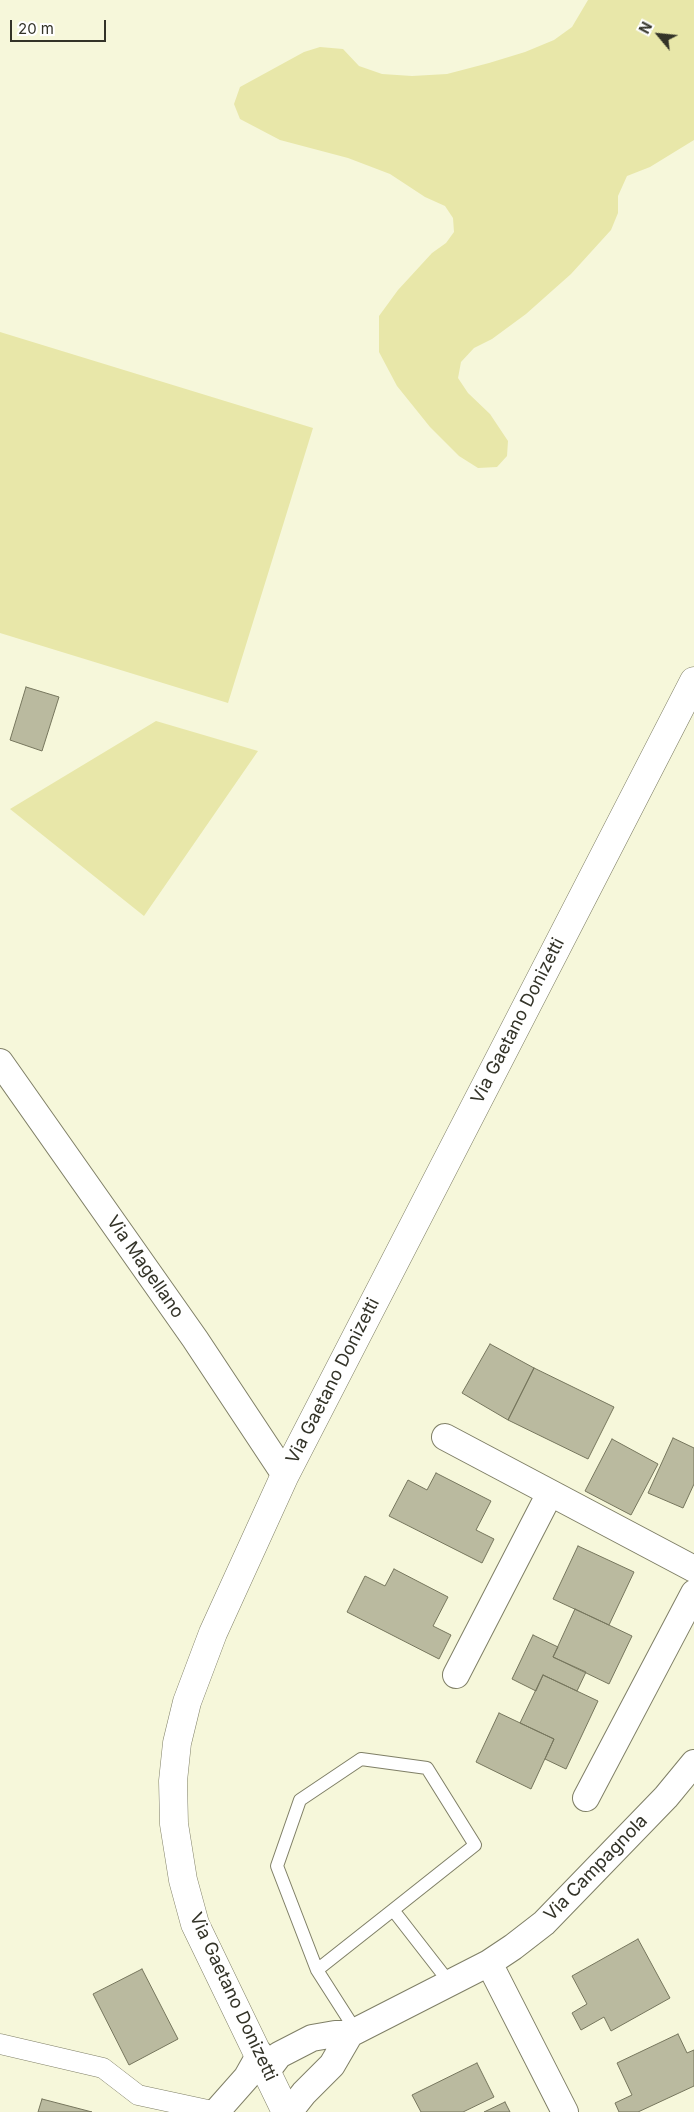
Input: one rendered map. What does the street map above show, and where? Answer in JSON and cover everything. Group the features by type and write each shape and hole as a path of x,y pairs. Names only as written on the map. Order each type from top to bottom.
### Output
{"street":[{"name":"Via Gaetano Donizetti","path":"288,2112 195,1924 177,1851 173,1781 177,1743 194,1682 213,1633 285,1475 694,681"},
{"name":"Via Magellano","path":"0,1062 195,1339 285,1475"},
{"path":"445,1437 694,1570"},
{"path":"456,1675 550,1493"},
{"path":"586,1798 694,1593"},
{"name":"Via Campagnola","path":"216,2112 247,2077 264,2062 312,2038 353,2033 489,1963 513,1947 544,1923 666,1797 694,1763"},
{"path":"489,1963 565,2112"},
{"path":"288,2112 332,2065 353,2033"},
{"path":"0,2044 103,2068 138,2095 216,2112"}],"lane":[{"path":"317,1970 475,1845 427,1768 361,1759 300,1800 277,1866 317,1970 353,2033"},
{"path":"393,1910 449,1982"}],"shaded area":[{"path":"588,0 694,0 694,140 650,167 627,176 618,196 618,213 611,230 571,274 526,314 492,339 474,348 461,362 458,378 468,393 490,414 508,441 507,456 497,467 478,468 459,456 430,427 397,386 379,352 379,316 398,290 432,253 446,243 454,232 453,218 445,206 425,197 390,174 348,158 280,140 240,119 234,104 240,87 304,52 320,47 343,49 359,66 382,74 412,76 447,74 489,63 525,52 554,40 572,27"},
{"path":"0,332 313,428 228,703 0,633"},
{"path":"156,721 258,751 144,916 10,809"}],"building":[{"path":"26,687 59,697 42,751 10,740"},
{"path":"490,1344 534,1368 508,1420 462,1393"},
{"path":"534,1368 614,1407 588,1459 508,1420"},
{"path":"673,1438 694,1448 694,1484 683,1508 648,1493"},
{"path":"612,1439 658,1464 631,1515 585,1491"},
{"path":"436,1473 491,1501 476,1530 494,1539 482,1563 389,1516 408,1480 427,1490"},
{"path":"578,1546 634,1572 609,1625 553,1599"},
{"path":"394,1569 448,1597 433,1626 451,1635 439,1659 347,1612 365,1576 385,1586"},
{"path":"575,1609 632,1636 609,1684 553,1657"},
{"path":"533,1635 558,1647 553,1657 586,1672 577,1691 543,1675 536,1691 512,1679"},
{"path":"543,1675 598,1701 566,1769 545,1759 554,1739 520,1723"},
{"path":"499,1713 554,1739 531,1789 476,1762"},
{"path":"638,1939 670,1998 611,2031 604,2017 581,2030 572,2013 587,2004 572,1976"},
{"path":"142,1969 178,2039 129,2065 93,1994"},
{"path":"678,2034 687,2053 694,2050 694,2086 638,2112 619,2112 615,2103 632,2095 617,2063"},
{"path":"477,2063 494,2097 463,2112 421,2112 412,2095"},
{"path":"42,2099 92,2112 38,2112"},
{"path":"505,2102 510,2112 484,2112"}]}
